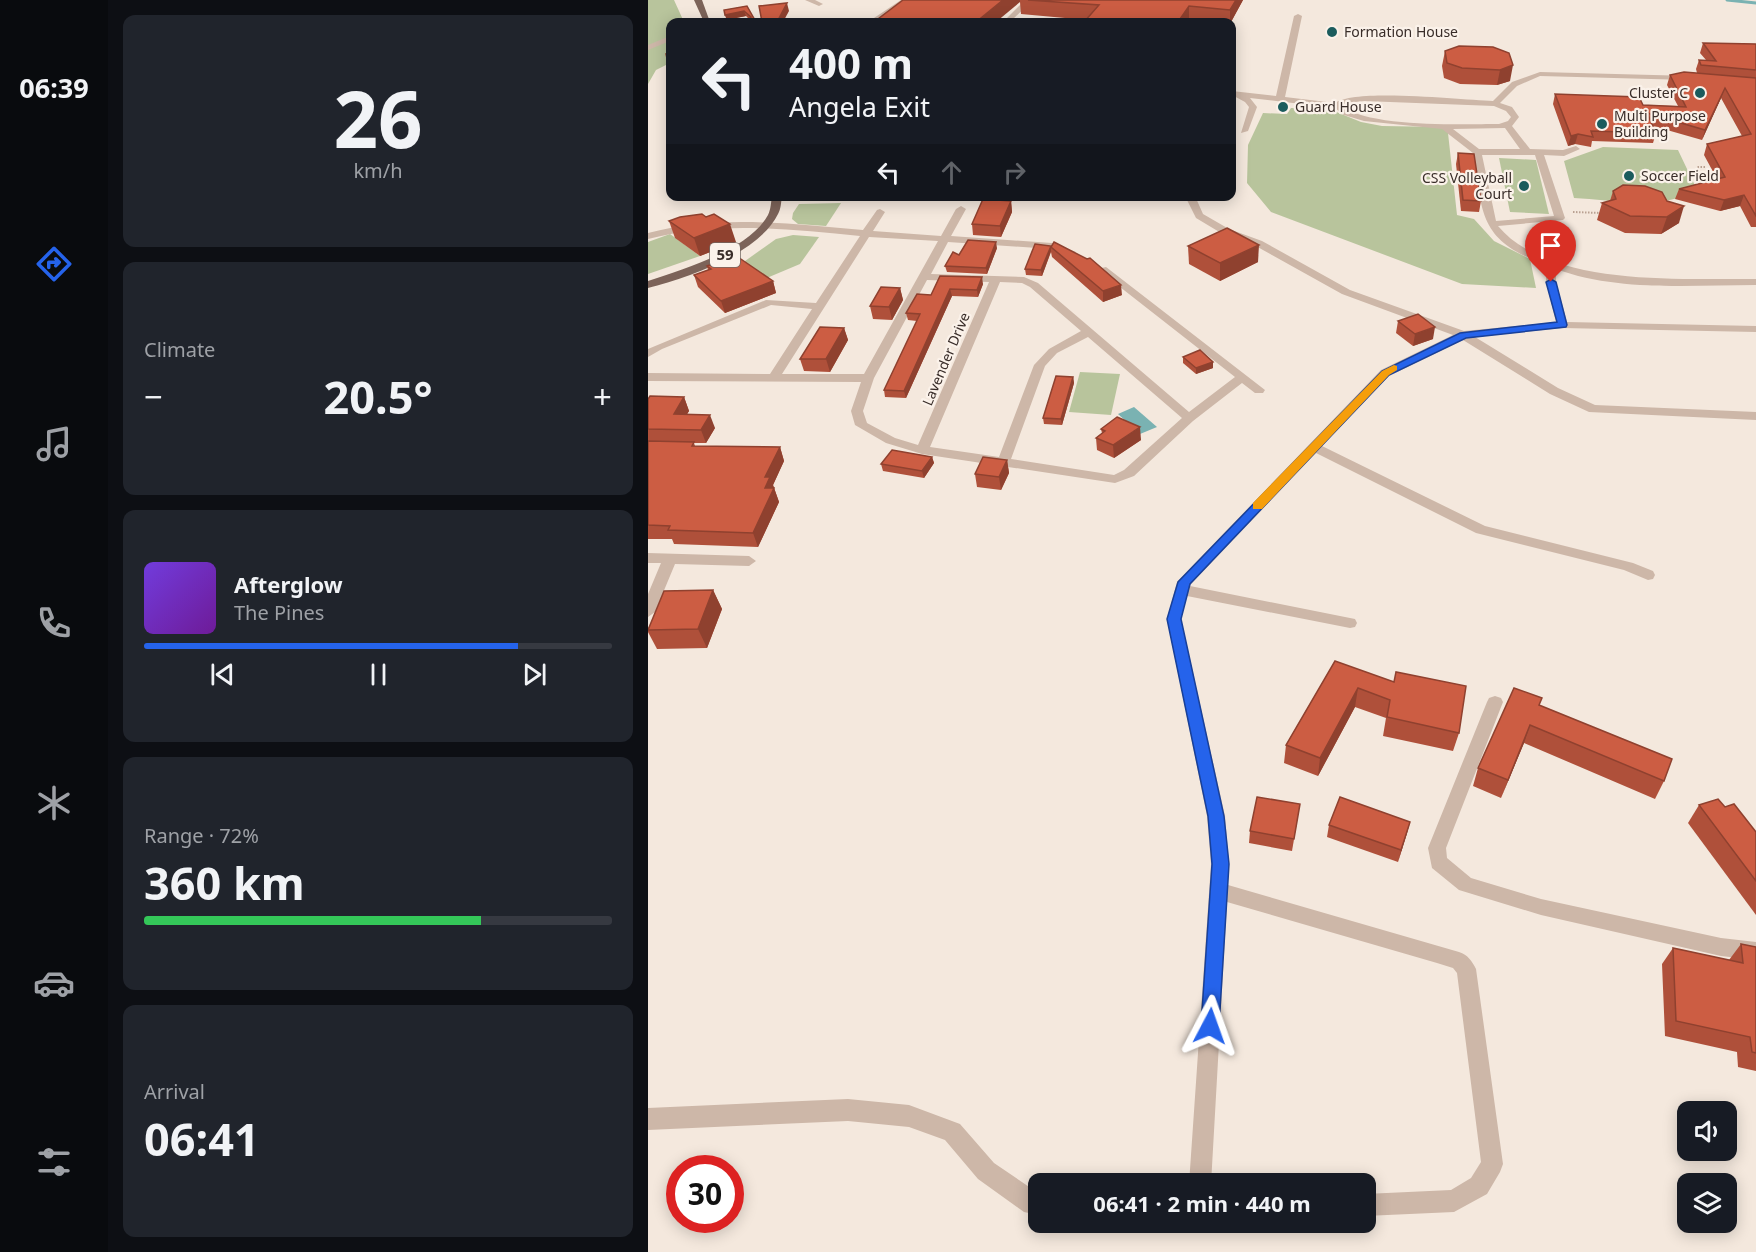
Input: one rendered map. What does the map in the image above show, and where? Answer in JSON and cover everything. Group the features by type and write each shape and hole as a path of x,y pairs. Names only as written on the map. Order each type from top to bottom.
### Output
{"main road":[{"path":"698,0 705,18"},
{"name":"59","path":"648,285 738,248 774,215 776,201"}],"street":[{"path":"809,0 819,4"},
{"path":"878,18 906,0"},
{"path":"1010,18 1029,0"},
{"path":"1280,99 1298,16"},
{"path":"648,48 666,40"},
{"path":"648,42 657,44"},
{"path":"1496,104 1509,86 1522,78 1540,74 1698,79"},
{"path":"1236,93 1337,106 1343,112 1375,122 1504,126 1514,121 1513,113 1496,104 1364,98 1344,101 1337,106"},
{"path":"1236,94 1248,100 1253,107 1244,130"},
{"path":"1443,124 1477,152 1492,224 1502,236 1551,266 1586,275 1622,279 1756,282"},
{"path":"1504,126 1527,152"},
{"path":"1477,152 1527,152 1539,155 1564,153 1576,149"},
{"path":"1492,224 1558,215 1539,155"},
{"path":"1192,201 1199,216 1226,231 1258,243 1346,292 1463,335 1554,391 1593,409 1756,416"},
{"path":"961,209 867,378 857,411 861,425 877,436 898,445 922,450 1115,479 1129,473 1189,418 1242,378"},
{"path":"775,376 880,212"},
{"path":"648,236 672,228 697,224 765,225 1052,246 1080,256"},
{"path":"1095,264 1259,390"},
{"path":"1551,266 1551,282 1562,325"},
{"path":"924,277 1024,280 1034,285 1189,418"},
{"name":"Lavender Drive","path":"922,450 996,279"},
{"path":"648,354 658,347 770,302 821,307"},
{"path":"1201,1173 1220,864 1216,816 1174,619 1184,582 1385,373 1463,335 1562,325 1756,329"},
{"path":"1004,461 1040,365 1053,351 1088,333"},
{"path":"648,377 867,378"},
{"path":"1315,447 1481,530 1628,566 1648,575"},
{"path":"648,558 749,561"},
{"path":"648,612 670,559"},
{"path":"1182,590 1350,623"},
{"path":"1496,702 1437,848 1438,862 1465,884 1541,907 1721,946 1756,951"},
{"path":"1219,891 1437,954 1459,961 1466,969 1492,1164 1479,1186 1454,1201 1376,1205"},
{"path":"648,1119 848,1110 909,1116 952,1132 986,1172 1028,1201"}],"path":[{"path":"1706,167 1697,167 1703,181 1709,185"},
{"path":"1558,215 1610,214"}],"green space":[{"path":"648,0 674,0 682,18 666,18 666,65 656,70 648,84"},
{"path":"1291,108 1329,109 1361,122 1382,126 1442,127 1448,133 1457,215 1474,219 1494,241 1530,259 1536,288 1462,284 1271,212 1247,183 1248,145 1263,113 1287,114"},
{"name":"Soccer Field","path":"1603,147 1678,150 1697,190 1684,196 1654,202 1574,198 1564,161"},
{"name":"CSS Volleyball Court","path":"1499,158 1536,160 1549,214 1510,212"},
{"path":"841,203 826,226 798,224 792,219 799,204"},
{"path":"670,234 700,256 648,274 648,242"},
{"path":"793,235 819,237 800,264 762,280 738,266 776,239"},
{"path":"1080,372 1120,374 1111,415 1069,412"}],"water":[{"path":"1134,407 1157,427 1140,434 1118,414"}],"building":[{"path":"903,0 1003,0 981,18 879,18"},
{"path":"1028,0 1236,0 1230,10 1189,6 1181,18 1088,18 1099,5"},
{"path":"787,3 779,18 761,18 759,6"},
{"path":"747,6 754,18 750,18 744,11 725,15 724,10"},
{"path":"1703,43 1756,44 1756,70 1701,65 1699,60 1716,61"},
{"path":"1459,46 1493,47 1509,53 1513,65 1500,70 1462,68 1447,63 1445,51"},
{"path":"1684,72 1756,78 1756,216 1744,195 1724,200 1679,189 1725,177 1707,144 1751,134 1725,88 1705,130 1647,113 1656,133 1591,131 1593,137 1578,134 1571,136 1555,94 1639,97 1643,105 1686,107 1670,75"},
{"path":"1458,153 1474,154 1481,201 1463,200"},
{"path":"1623,185 1645,186 1662,192 1667,201 1684,206 1667,217 1630,216 1602,203 1616,199 1613,191"},
{"path":"982,201 1011,201 1000,226 972,224"},
{"path":"702,214 706,217 714,214 730,224 694,238 669,221 680,217"},
{"path":"1227,228 1259,245 1220,263 1188,246"},
{"path":"968,240 996,242 986,268 945,266 953,252 959,255"},
{"path":"1054,242 1087,259 1090,258 1121,285 1103,291 1051,247"},
{"path":"1035,244 1051,246 1041,270 1025,269"},
{"path":"735,255 773,281 721,301 694,275 711,269 707,266"},
{"path":"940,276 982,277 977,290 950,289 904,391 884,390 920,314 906,313 917,294 931,295"},
{"path":"881,287 900,288 889,307 870,306"},
{"path":"1418,314 1435,327 1415,334 1398,321"},
{"path":"820,327 844,328 826,359 800,359"},
{"path":"1200,350 1213,362 1196,368 1183,357"},
{"path":"1056,376 1073,377 1061,419 1043,418"},
{"path":"650,396 684,397 674,414 710,415 701,430 648,429 648,399"},
{"path":"1117,417 1140,427 1113,445 1096,438 1105,431 1101,429"},
{"path":"648,441 694,442 692,446 780,447 765,477 770,477 765,488 774,488 753,533 668,530 670,526 648,525"},
{"path":"892,450 932,457 922,471 881,464"},
{"path":"983,457 1007,460 999,477 975,474"},
{"path":"713,590 698,629 648,630 664,591"},
{"path":"1335,661 1394,682 1396,672 1466,686 1459,733 1387,717 1390,700 1358,688 1320,758 1286,745"},
{"path":"1514,688 1542,698 1539,705 1672,759 1664,781 1530,725 1508,780 1478,768"},
{"path":"1257,797 1300,804 1294,839 1250,831"},
{"path":"1340,797 1410,822 1401,850 1329,825"},
{"path":"1718,799 1725,807 1734,804 1756,832 1756,881 1699,805"},
{"path":"1741,944 1756,947 1756,1053 1752,1052 1750,1037 1676,1021 1673,948 1743,963"}],"waterway":[{"path":"1727,0 1756,3"}],"slow traffic":[{"path":"1257,506 1385,373 1394,368"}],"place":[{"name":"Formation House","path":"1332,32"},
{"name":"Cluster C","path":"1700,93"},
{"name":"Guard House","path":"1283,107"},
{"name":"Multi Purpose Building","path":"1602,124"},
{"name":"Soccer Field","path":"1629,176"},
{"name":"CSS Volleyball Court","path":"1524,186"}],"route":[{"path":"1210,1026 1220,864 1216,816 1174,619 1184,582 1385,373 1463,335 1512,328 1562,325 1551,282"}]}
